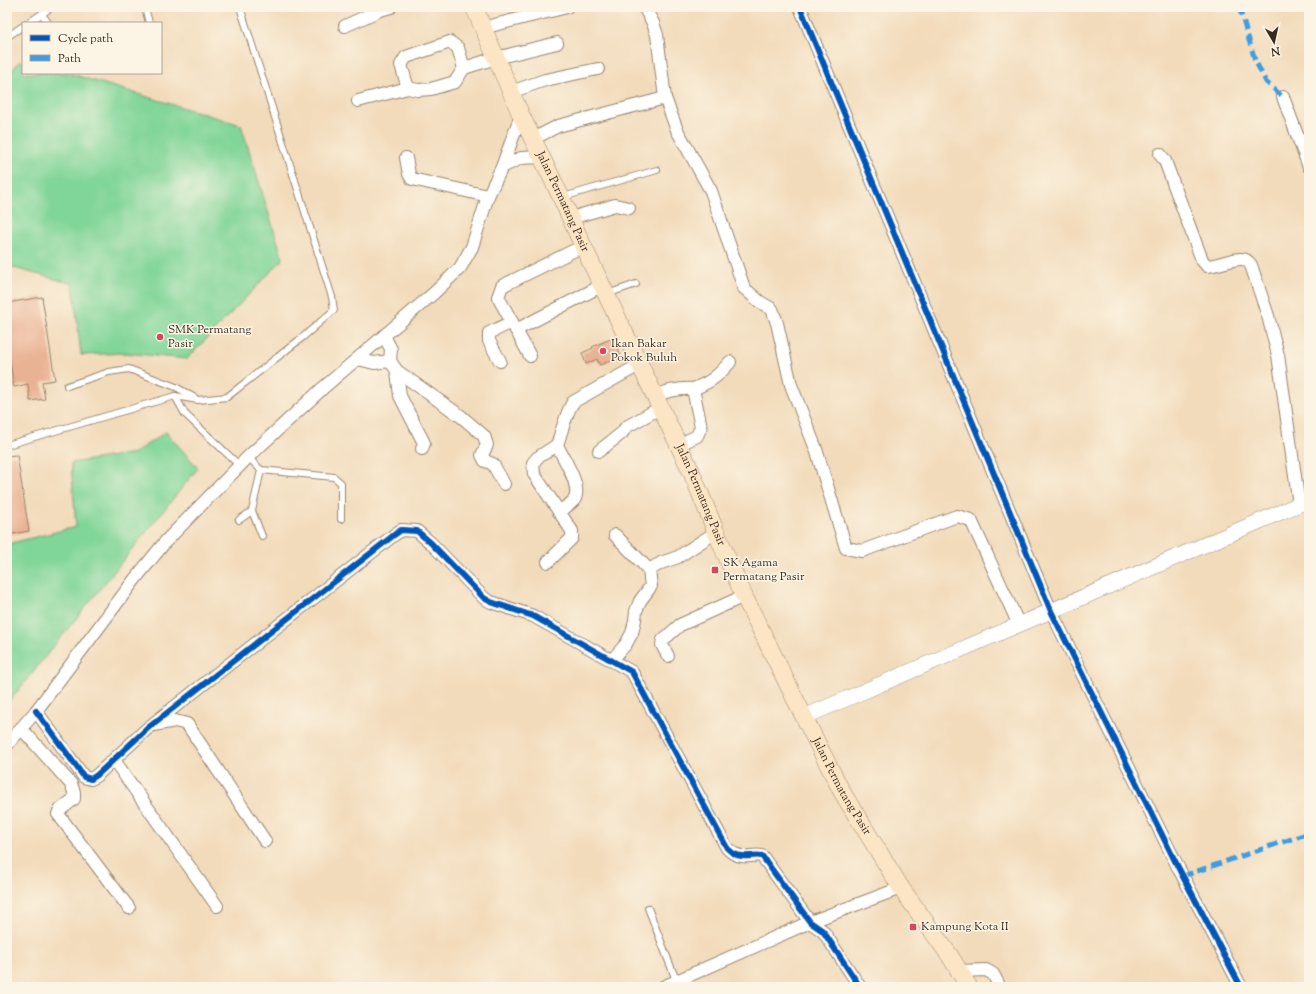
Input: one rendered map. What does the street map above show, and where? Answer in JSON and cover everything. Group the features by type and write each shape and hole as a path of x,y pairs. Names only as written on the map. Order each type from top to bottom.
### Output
{"main road":[{"name":"Jalan Permatang Pasir","path":"474,7 532,139 562,197 583,246 678,445 744,596 804,717 842,792 901,888 950,956 969,987"}],"street":[{"path":"345,26 380,10 391,7"},
{"path":"482,28 566,7"},
{"path":"644,7 653,23 657,36 665,98 677,130 711,191 744,288 760,302 772,309 777,323 791,385 816,450 846,548 862,551 957,516 971,520 1019,625"},
{"path":"800,7 1052,611 1179,870 1241,987"},
{"path":"408,88 401,65 406,57 450,42 458,48 464,68"},
{"path":"358,101 408,88 418,90 431,89 455,82 464,68 496,58 557,43"},
{"path":"511,92 545,80 598,69"},
{"path":"1283,97 1307,154 1309,167"},
{"path":"532,139 558,126 665,98"},
{"path":"7,745 36,711 166,541 244,462 323,388 434,293 460,268 472,247 488,196 502,167 521,114"},
{"path":"804,717 1304,502 1278,355 1268,316 1251,265 1246,260 1238,259 1214,266 1207,266 1202,260 1165,161 1160,154"},
{"path":"502,167 521,158 541,157"},
{"path":"406,158 409,174 412,179 488,196"},
{"path":"571,218 614,205 629,208"},
{"path":"530,356 498,297 502,286 583,246"},
{"path":"500,361 489,341 490,333 514,326 605,290"},
{"path":"384,336 391,349 400,396 424,443 422,449"},
{"path":"358,359 394,366 462,417 484,436 487,445 482,455 485,461 493,464 504,484"},
{"path":"599,451 622,433 626,427 657,402 667,391 682,388 693,389 705,384 718,376 730,362"},
{"path":"548,562 572,538 572,531 534,474 533,463 537,458 557,445 567,413 573,402 639,365"},
{"path":"678,445 697,436 701,427 693,389"},
{"path":"557,445 575,481 577,492 574,500 559,512"},
{"path":"36,711 84,776 90,779 97,775 149,727 402,530 417,531 431,543 484,598 491,602 533,616 632,672 727,848 736,855 762,856 810,922 823,931 860,987"},
{"path":"649,570 661,563 678,557 716,532"},
{"path":"612,660 626,644 632,633 636,611 640,601 651,586 649,570 615,535"},
{"path":"668,656 662,645 663,640 680,625 744,596"},
{"path":"149,727 165,722 175,721 187,724 265,841"},
{"path":"21,728 71,784 74,792 74,799 60,810 58,814 129,908"},
{"path":"114,760 217,906"},
{"path":"663,987 810,922 901,888"},
{"path":"959,971 986,970 993,974 1000,987"}],"lane":[{"path":"30,22 52,7"},
{"path":"145,7 149,22"},
{"path":"7,445 175,396 198,400 227,397 303,337 334,310 332,296 240,7"},
{"path":"42,14 47,22"},
{"path":"7,36 22,27"},
{"path":"562,197 657,170"},
{"path":"605,290 636,284"},
{"path":"67,386 109,372 130,369 176,387 198,400"},
{"path":"175,396 185,414 244,462 261,470 334,477 341,483 341,519"},
{"path":"261,470 252,511 262,536"},
{"path":"239,520 252,511"},
{"path":"648,908 676,980"}],"green space":[{"path":"20,61 22,62 22,74 71,74 241,125 283,259 187,359 126,353 81,355 73,284 7,266 7,77"},
{"path":"166,432 198,468 7,704 7,544 76,527 71,463 134,453"}],"building":[{"path":"42,297 55,380 42,382 45,399 30,401 28,384 14,387 7,341 7,303"},
{"name":"Ikan Bakar Pokok Buluh","path":"613,338 621,356 600,365 597,359 586,364 582,353"},
{"path":"17,455 29,531 7,535 7,456"}],"marked path":[{"path":"1239,7 1255,60 1266,82 1283,97"},
{"path":"1183,876 1309,833"}],"cycle path":[{"path":"800,7 1051,611 1179,869 1241,987"},
{"path":"36,711 84,777 91,779 149,727 394,535 401,530 417,531 431,543 484,598 491,602 533,616 632,672 727,848 738,855 762,856 810,922 823,931 860,987"}],"place":[{"name":"SMK Permatang Pasir","path":"160,337"},
{"name":"Ikan Bakar Pokok Buluh","path":"603,351"},
{"name":"SK Agama Permatang Pasir","path":"715,570"},
{"name":"Kampung Kota II","path":"913,927"}]}
